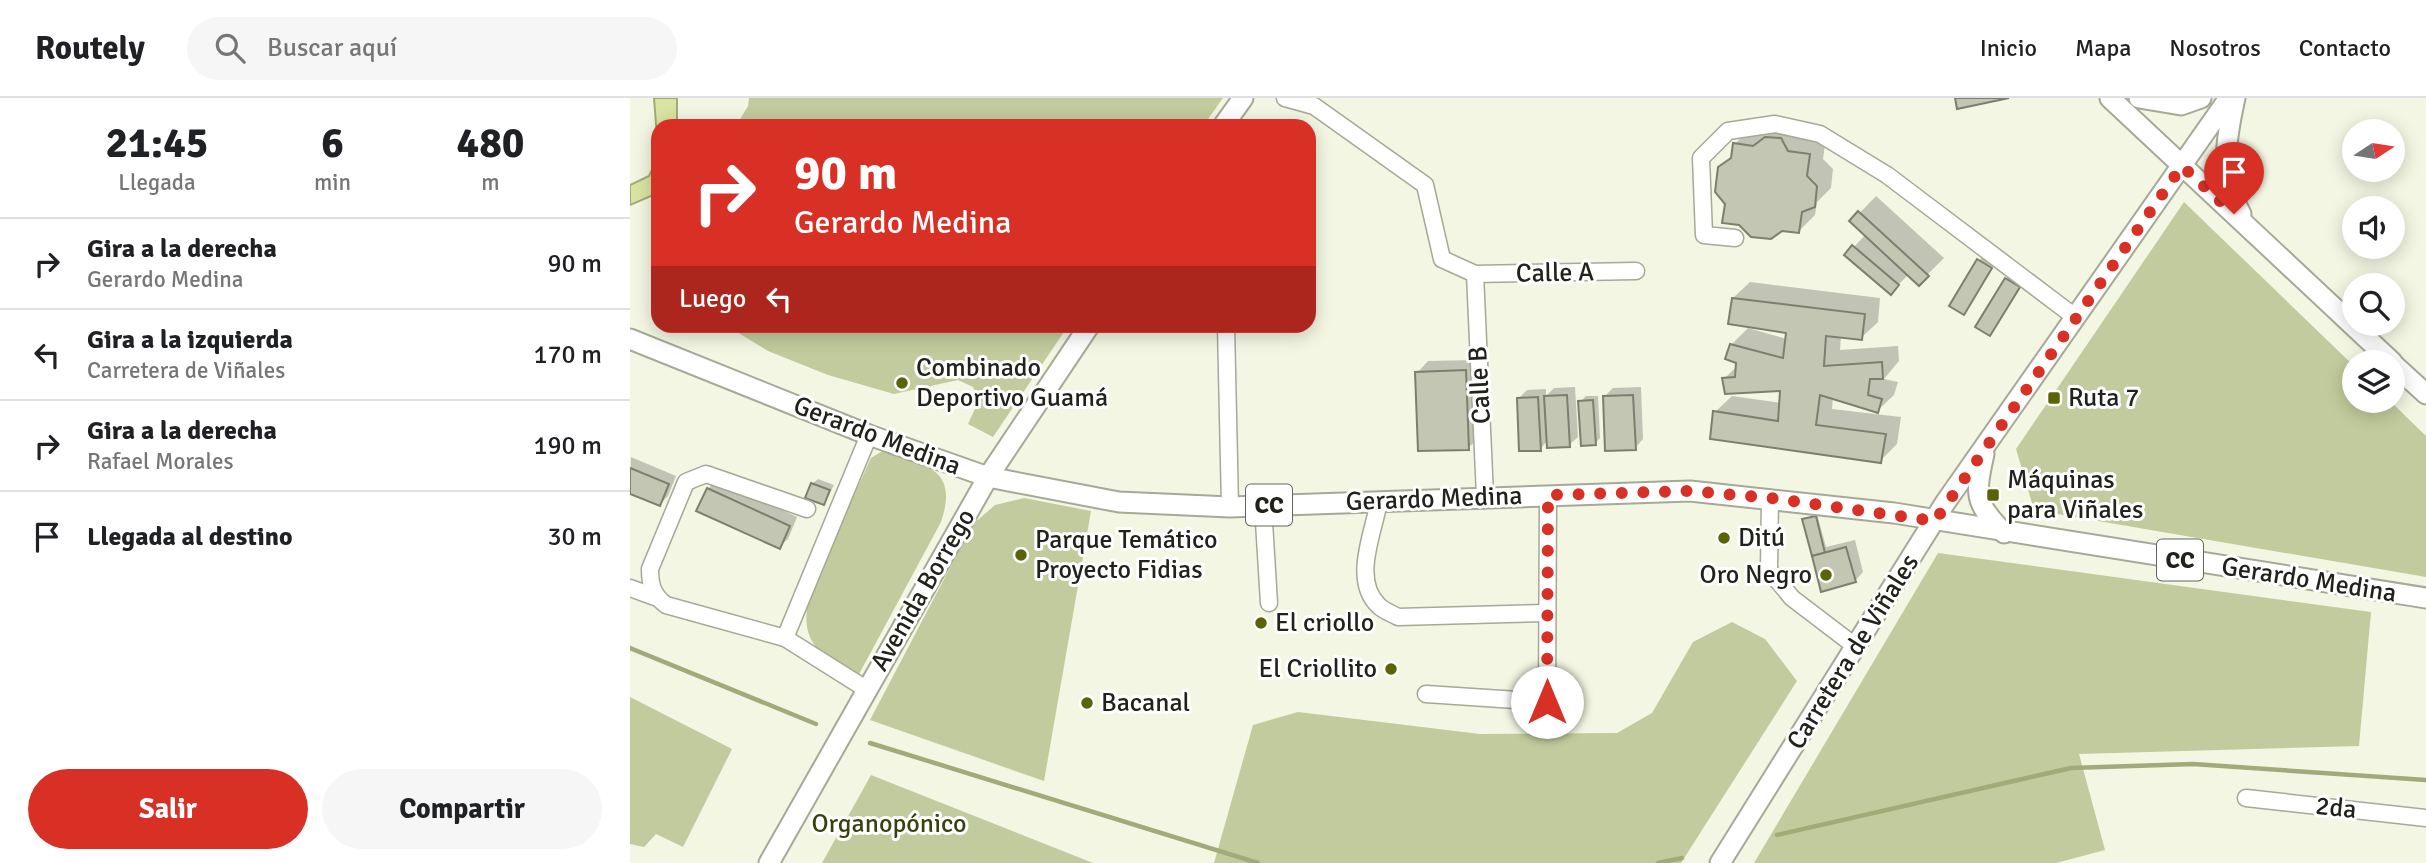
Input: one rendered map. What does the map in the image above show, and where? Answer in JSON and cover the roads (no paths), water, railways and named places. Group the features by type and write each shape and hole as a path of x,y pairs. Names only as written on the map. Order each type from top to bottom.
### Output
{"main road":[{"path":"1228,119 1242,98"},
{"path":"2110,98 2379,350"},
{"path":"2139,98 2181,105 2201,98"},
{"name":"Carretera de Viñales","path":"1720,863 1935,521 2229,98"},
{"path":"2235,98 2225,141 2230,195 2251,230"},
{"name":"Avenida Borrego","path":"769,863 988,477 1084,333"},
{"name":"Gerardo Medina","path":"630,339 869,435 988,477 1119,502 1230,507 1485,496 1690,491 1770,498 1935,521 2426,598"},
{"path":"2405,374 2426,394"},
{"path":"1985,446 1977,484 1982,510 2004,533"}],"street":[{"path":"1285,98 1314,106 1425,185 1442,259 1475,274"},
{"path":"1735,238 1704,235 1701,158 1728,131 1775,124 1819,134 1894,180 2076,317"},
{"name":"Calle A","path":"1475,274 1636,271"},
{"name":"Calle B","path":"1475,274 1485,496"},
{"path":"1226,333 1230,507"},
{"path":"785,638 869,435"},
{"path":"655,597 650,584 650,569 686,482 696,476 706,474 807,509"},
{"path":"1426,694 1547,702 1548,495"},
{"path":"1770,498 1769,570 1792,598 1855,646"},
{"path":"1379,501 1367,550 1367,586 1379,606 1398,617 1547,613"},
{"path":"1263,506 1269,603"},
{"path":"630,588 655,597 666,605 785,638 866,689"},
{"name":"2da","path":"2246,798 2426,818"}],"waterway":[{"path":"630,648 816,724"},
{"path":"870,743 1258,863"},
{"path":"1777,835 2071,768 2193,764 2426,780"},
{"path":"1658,863 1682,858"}],"place":[{"name":"Combinado Deportivo Guamá","path":"902,383"},
{"name":"Ruta 7","path":"2054,398"},
{"name":"Máquinas para Viñales","path":"1993,495"},
{"name":"Ditú","path":"1724,538"},
{"name":"Parque Temático Proyecto Fidias","path":"1021,555"},
{"name":"Oro Negro","path":"1826,575"},
{"name":"El criollo","path":"1261,623"},
{"name":"El Criollito","path":"1391,669"},
{"name":"Bacanal","path":"1087,703"}],"park label":[{"name":"Organopónico","path":"889,824"}]}
